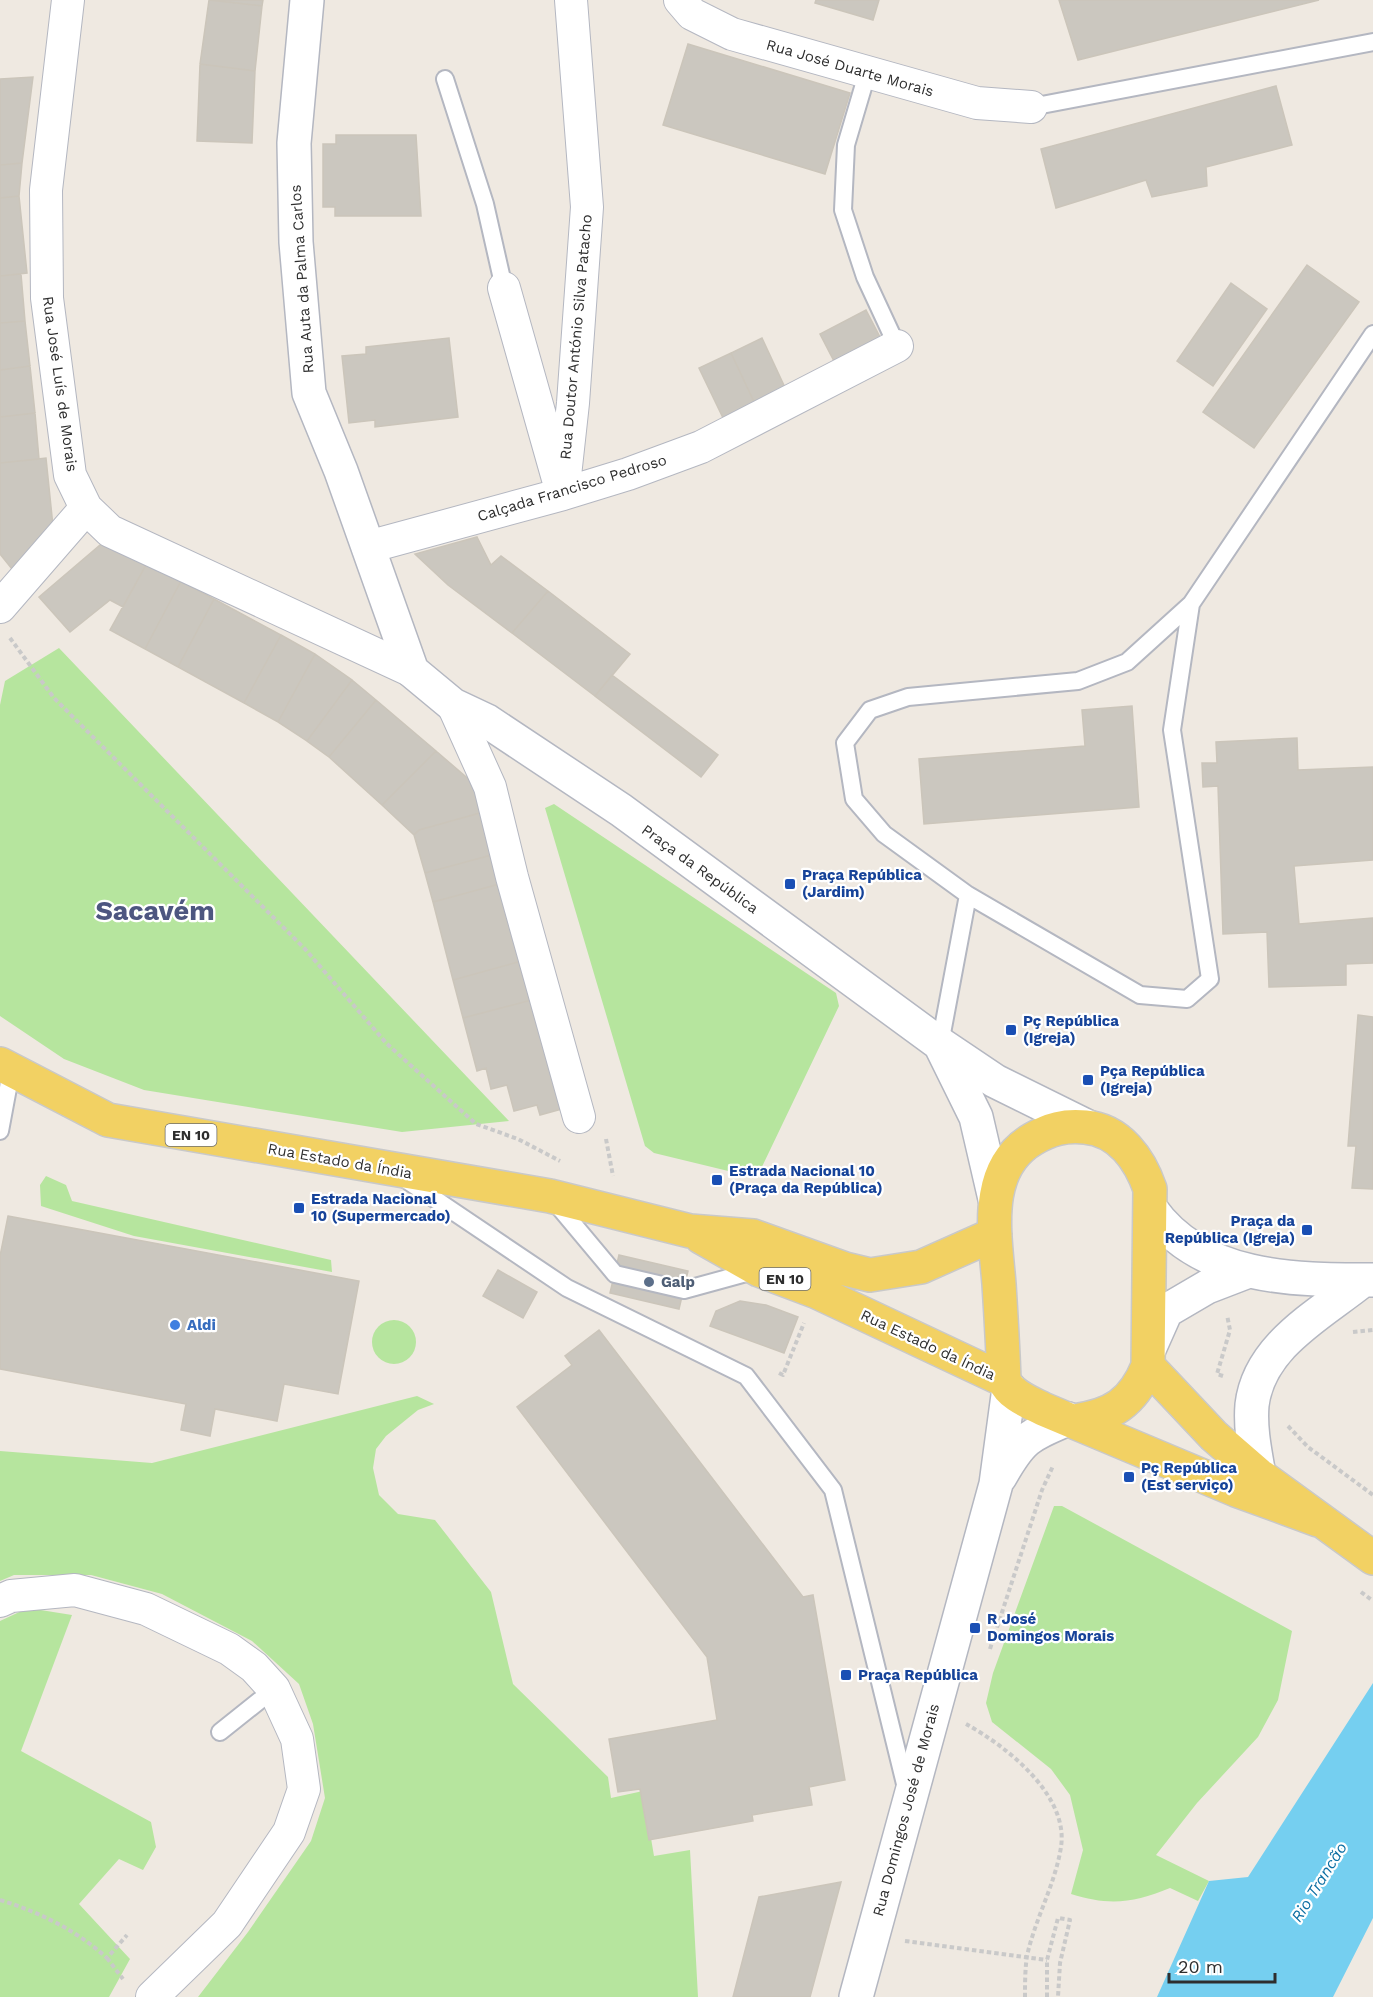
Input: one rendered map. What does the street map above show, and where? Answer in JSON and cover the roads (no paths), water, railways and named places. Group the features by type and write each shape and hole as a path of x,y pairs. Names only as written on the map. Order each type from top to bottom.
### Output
{"main road":[{"name":"Rua Estado da Índia","path":"5,1068 108,1120 393,1171 550,1196 690,1231 753,1236 845,1269 870,1275 921,1267 995,1234"},
{"name":"Praça da República","path":"1007,1384 995,1234 995,1199 1004,1168 1022,1145 1048,1130 1068,1126 1088,1127 1110,1135 1128,1148 1142,1167 1150,1199"},
{"path":"1070,1420 1099,1417 1114,1410 1140,1384 1149,1356 1150,1199"},
{"name":"Rua Estado da Índia","path":"690,1231 759,1269 817,1292 1007,1384 1023,1399 1236,1490 1318,1520"},
{"name":"EN 10","path":"1149,1356 1214,1436 1259,1475 1373,1558"}],"street":[{"name":"Rua José Luís de Morais","path":"68,0 46,190 47,298 70,475 86,508 110,531 412,671"},
{"name":"Rua Auta da Palma Carlos","path":"307,0 294,143 296,242 309,393 368,547"},
{"name":"Rua Doutor António Silva Patacho","path":"563,494 574,392 587,207 571,0"},
{"name":"Rua José Duarte Morais","path":"680,0 692,14 732,34 867,74 977,103 1031,108"},
{"path":"504,288 563,494"},
{"name":"Calçada Francisco Pedroso","path":"368,547 563,494 628,474 701,447 897,346"},
{"path":"3,621 86,508"},
{"path":"368,547 412,671"},
{"name":"Praça da República","path":"412,671 453,705 487,721 621,810 940,1044 995,1081 1088,1127"},
{"name":"Praça da República","path":"453,705 490,787 512,878 579,1117"},
{"name":"Praça da República","path":"940,1044 976,1117 995,1199"},
{"path":"1150,1199 1160,1222 1184,1244 1200,1254 1246,1272 1368,1280"},
{"path":"1149,1356 1166,1311 1207,1287 1246,1272"},
{"path":"1259,1475 1252,1428 1252,1406 1255,1388 1265,1367 1292,1334 1368,1280"},
{"name":"Rua Domingos José de Morais","path":"856,1997 996,1484 1007,1384"},
{"name":"Rua Domingos José de Morais","path":"996,1484 1013,1454 1031,1434 1070,1420"},
{"path":"0,1601 11,1596 75,1590 146,1609 229,1649 254,1667 274,1689 297,1739 304,1789 289,1832 227,1924 152,1997"}],"lane":[{"path":"1031,108 1373,42"},
{"path":"867,74 846,145 843,210 865,277 897,346"},
{"path":"446,80 486,204 504,288"},
{"path":"1191,604 1172,730 1210,979 1187,999 1140,995 968,895 884,834 854,799 844,743 870,710 908,697 1078,681 1127,662 1191,604 1373,334"},
{"path":"940,1044 968,895"},
{"path":"0,1131 5,1068"},
{"path":"393,1171 567,1288 746,1376 833,1491 909,1797"},
{"path":"550,1196 615,1274 684,1290 759,1269"},
{"path":"220,1732 274,1689"}],"water":[{"name":"Rio Trancão","path":"1373,1683 1373,1918 1333,1997 1157,1997 1209,1881 1248,1877"}],"place":[{"name":"Praça República (Jardim)","path":"790,884"},
{"name":"Pç República (Igreja)","path":"1011,1030"},
{"name":"Pça República (Igreja)","path":"1088,1080"},
{"name":"Estrada Nacional 10 (Praça da República)","path":"717,1180"},
{"name":"Estrada Nacional 10 (Supermercado)","path":"299,1208"},
{"name":"Praça da República (Igreja)","path":"1307,1230"},
{"name":"Galp","path":"649,1282"},
{"name":"Aldi","path":"175,1325"},
{"name":"Pç República (Est serviço)","path":"1129,1477"},
{"name":"R José Domingos Morais","path":"975,1628"},
{"name":"Praça República","path":"846,1675"}],"district":[{"name":"Sacavém","path":"155,911"}]}
